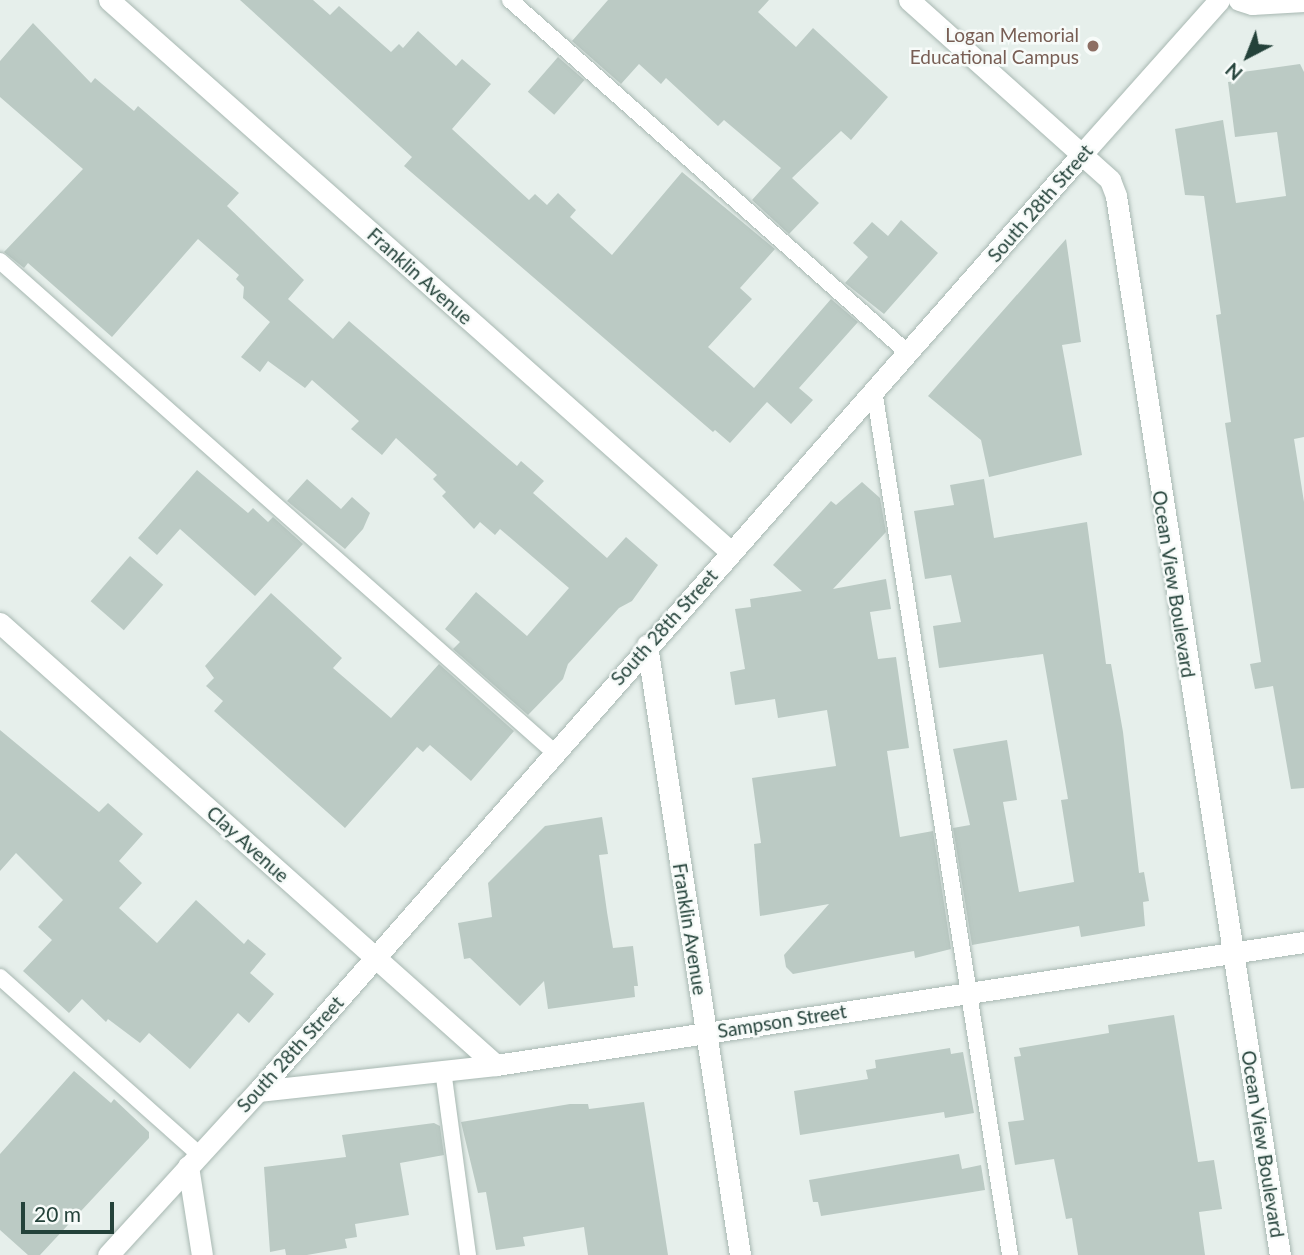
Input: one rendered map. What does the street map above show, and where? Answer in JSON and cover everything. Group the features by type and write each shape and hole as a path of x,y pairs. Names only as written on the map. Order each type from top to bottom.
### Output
{"street":[{"name":"Franklin Avenue","path":"109,0 731,552"},
{"name":"Ocean View Boulevard","path":"909,0 1110,180 1116,196 1280,1255"},
{"name":"South 28th Street","path":"108,1255 376,958 647,645 1219,0"},
{"path":"1239,0 1252,4 1304,1"},
{"name":"Clay Avenue","path":"0,622 496,1065"},
{"name":"Franklin Avenue","path":"647,645 740,1255"},
{"name":"Sampson Street","path":"258,1091 496,1065 1304,942"},
{"path":"193,1160 202,1255"}],"lane":[{"path":"510,0 908,353"},
{"path":"0,261 554,752"},
{"path":"874,390 1010,1255"},
{"path":"0,977 193,1160"},
{"path":"443,1070 468,1255"}],"building":[{"path":"240,0 313,0 330,15 339,6 391,52 399,44 403,48 418,31 456,66 462,59 491,84 452,129 529,200 535,194 547,205 558,193 576,210 570,217 612,255 682,172 775,249 740,288 752,299 708,347 754,388 831,299 858,322 799,388 813,400 791,424 767,402 730,443 715,430 713,432 404,166 412,157"},
{"path":"608,0 769,0 758,12 796,47 813,28 888,97 851,140 841,131 792,178 819,203 789,234 752,200 781,168 724,120 718,126 666,78 661,84 639,64 621,84 572,41"},
{"path":"33,23 91,83 95,78 134,111 138,106 239,193 227,206 304,280 288,299 333,339 349,321 517,466 521,461 544,481 533,493 607,558 626,537 658,565 632,601 619,608 568,664 563,679 528,715 453,649 460,642 445,629 476,592 527,636 569,588 500,529 495,535 480,522 474,529 442,496 446,492 433,479 437,475 396,438 382,455 351,429 359,421 312,380 305,388 268,361 260,372 241,357 270,322 243,298 244,287 236,279 239,275 198,239 112,337 28,263 24,268 4,252 83,169 0,97 0,61"},
{"path":"558,57 584,80 554,115 528,92"},
{"path":"1300,64 1304,72 1304,437 1294,439 1304,502 1304,788 1291,789 1273,686 1255,689 1250,664 1261,662 1225,423 1231,422 1216,315 1221,314 1204,196 1185,195 1175,129 1223,120 1236,203 1286,196 1277,132 1235,137 1228,82 1236,81 1235,73"},
{"path":"901,220 938,253 884,314 845,283 868,257 853,243 872,222 888,236"},
{"path":"1066,239 1081,342 1062,345 1082,455 989,477 981,440 928,396"},
{"path":"197,470 248,513 253,508 268,522 273,517 303,544 255,596 180,529 157,555 138,538"},
{"path":"307,479 341,509 352,497 370,513 363,529 345,549 287,501"},
{"path":"984,479 994,538 1087,522 1106,664 1111,664 1123,732 1139,873 1144,872 1149,901 1143,902 1145,926 1081,937 1079,926 972,945 953,828 970,825 953,749 1007,740 1017,800 1003,802 1019,892 1074,882 1061,800 1068,799 1043,654 939,668 933,626 961,622 951,575 925,579 914,511 954,505 950,485"},
{"path":"862,482 880,498 886,532 833,589 886,579 891,609 870,612 878,659 896,657 909,748 887,751 900,837 933,831 951,949 915,958 914,951 793,974 786,967 784,955 829,904 760,916 754,844 761,843 752,778 836,766 827,710 778,718 775,699 735,705 730,672 745,669 735,609 751,607 750,599 802,591 773,565 831,501 836,505"},
{"path":"130,556 163,585 124,630 91,601"},
{"path":"271,593 342,658 333,668 391,718 439,664 514,731 471,781 430,745 423,752 417,747 345,828 214,711 223,701 206,686 214,678 205,666"},
{"path":"0,730 99,812 108,803 143,834 119,861 142,883 119,908 157,943 196,900 244,944 248,939 266,954 250,973 274,994 249,1023 238,1013 190,1069 149,1033 140,1043 108,1019 106,1022 82,999 69,1013 23,971 52,940 38,927 63,900 16,853 0,871"},
{"path":"602,817 608,854 599,855 613,948 633,946 638,986 634,986 635,997 548,1009 544,981 520,1006 470,958 464,959 458,923 492,917 488,883 545,826"},
{"path":"1174,1015 1198,1162 1214,1160 1222,1209 1199,1212 1205,1255 1078,1255 1072,1218 1066,1219 1054,1159 1015,1165 1008,1122 1024,1120 1014,1057 1021,1056 1019,1048 1109,1033 1108,1025"},
{"path":"950,1048 951,1054 963,1052 974,1113 945,1118 944,1112 800,1135 794,1091 868,1079 866,1070 876,1068 875,1060"},
{"path":"74,1071 111,1103 114,1099 149,1132 149,1138 40,1255 28,1255 0,1230 0,1154"},
{"path":"644,1102 668,1255 588,1255 584,1227 523,1237 525,1246 496,1250 486,1192 478,1193 461,1122 570,1104 588,1104 589,1109"},
{"path":"434,1123 440,1126 444,1155 400,1163 409,1215 355,1224 357,1237 345,1239 347,1248 307,1255 286,1255 285,1249 270,1252 264,1167 346,1157 342,1135"},
{"path":"959,1154 962,1169 981,1165 985,1190 821,1216 818,1202 813,1202 809,1180"}],"place":[{"name":"Logan Memorial Educational Campus","path":"1093,46"}]}
